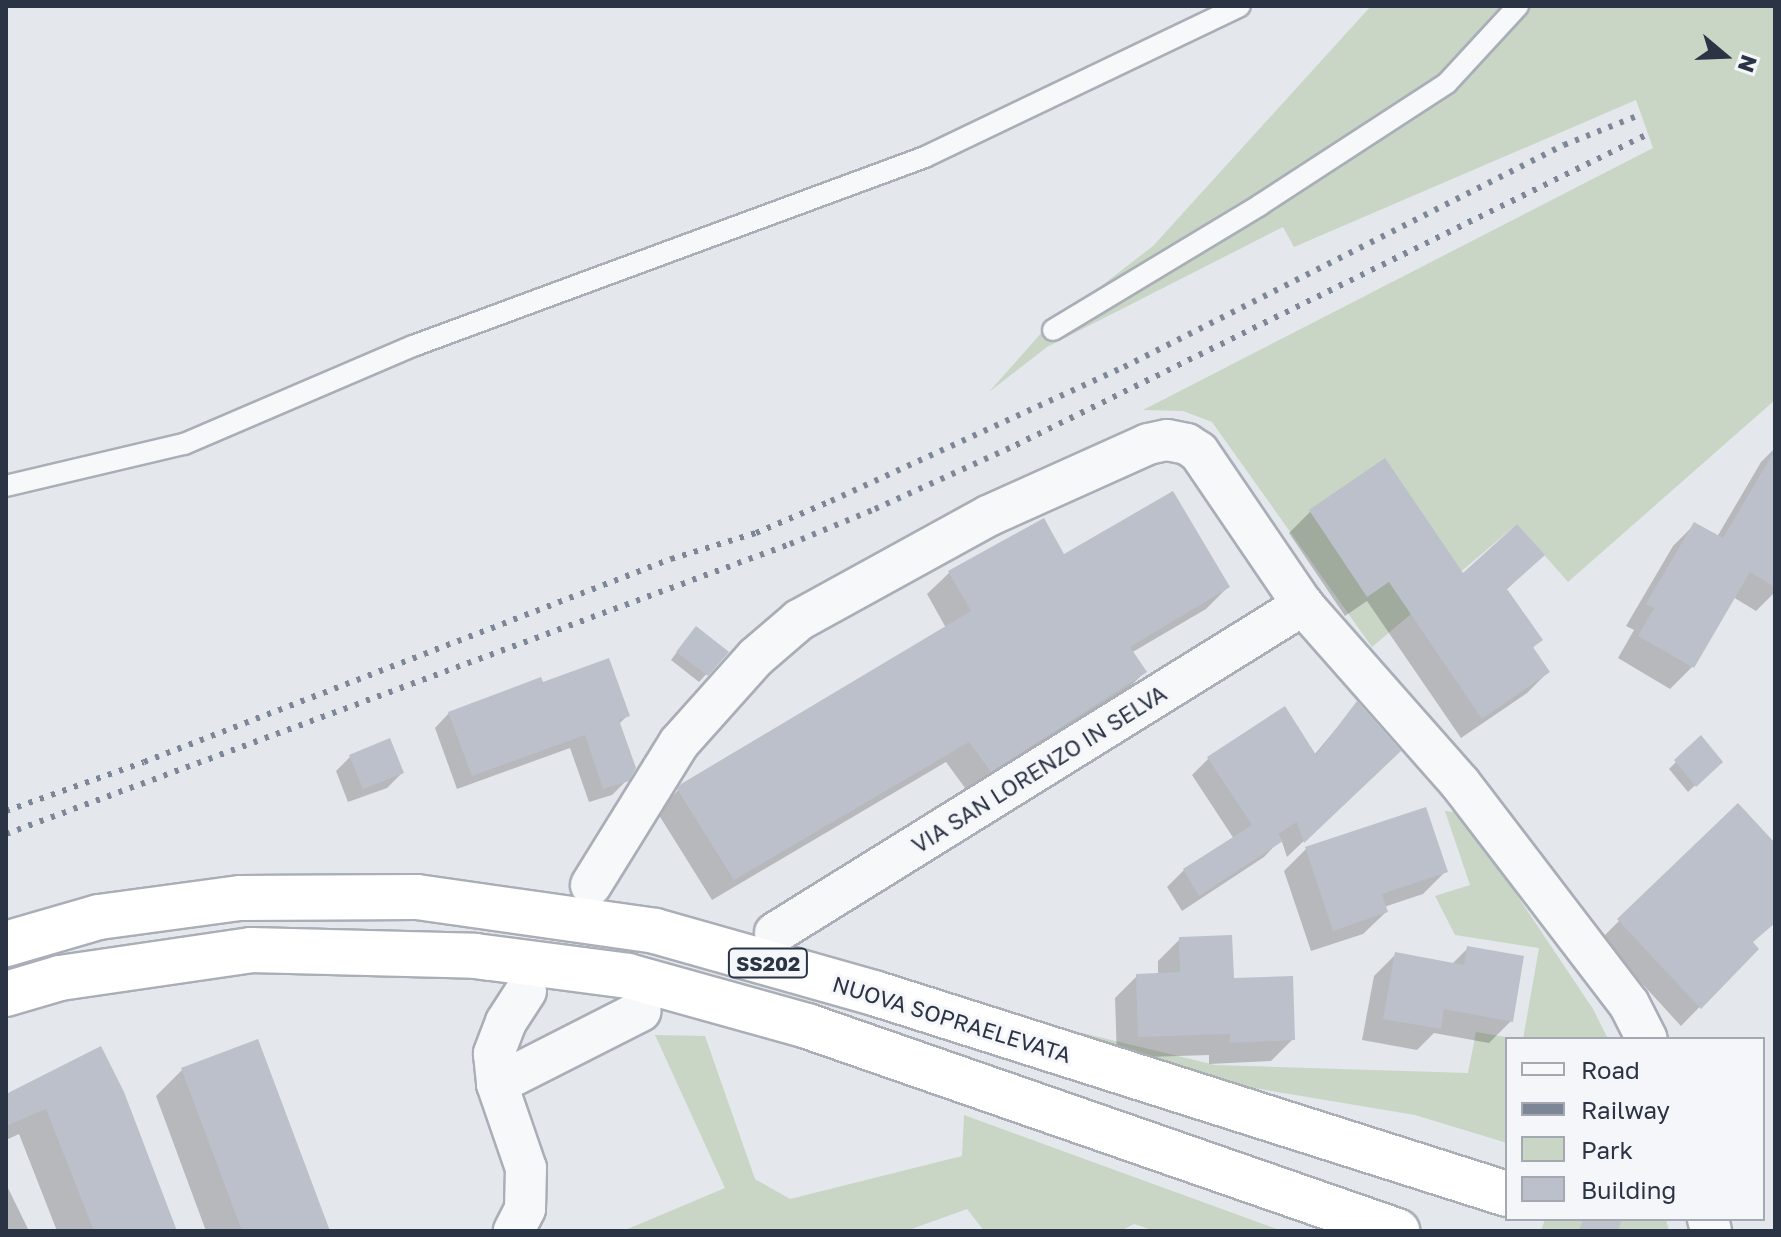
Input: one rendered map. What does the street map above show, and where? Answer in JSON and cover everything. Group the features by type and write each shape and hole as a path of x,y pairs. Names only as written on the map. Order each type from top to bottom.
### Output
{"highway":[{"name":"NUOVA SOPRAELEVATA","path":"6,944 99,917 240,898 417,897 655,931 874,993 1505,1193"},
{"name":"SS202","path":"6,994 60,978 251,950 475,956 628,976 807,1026 1397,1231"}],"street":[{"path":"591,885 679,743 756,657 799,620 988,516 1148,444 1167,440 1187,444 1199,452 1303,605 1460,783 1629,1004 1646,1037"},
{"name":"VIA SAN LORENZO IN SELVA","path":"775,933 1303,605"},
{"path":"514,1231 525,1209 526,1168 497,1084 494,1054 506,1022 526,991"},
{"path":"497,1084 641,1011"}],"lane":[{"path":"6,486 184,444 413,346 925,157 1240,6"},
{"path":"1053,330 1260,205 1447,83 1518,6"}],"green space":[{"path":"1371,6 1775,6 1775,400 1568,582 1517,524 1372,647 1212,422 1183,411 1143,410 1653,148 1636,100 1294,247 1283,227 1047,347 989,392 1043,331 1153,246"},
{"path":"1445,811 1462,813 1593,1009 1607,1037 1523,1037 1539,948 1455,935 1435,896 1470,885"},
{"path":"1070,1030 1215,1065 1468,1073 1476,1032 1505,1037 1505,1142 1415,1115 1242,1086"},
{"path":"655,1035 705,1036 755,1179 790,1199 962,1156 964,1115 1282,1231 1155,1231 1134,1224 1121,1231 984,1231 967,1209 906,1231 623,1231 725,1188"},
{"path":"1544,1221 1666,1221 1669,1231 1541,1231"}],"building":[{"path":"1775,450 1775,587 1750,572 1694,668 1638,636 1654,608 1646,604 1694,522 1723,538"},
{"path":"1385,458 1463,573 1517,524 1545,555 1507,589 1543,640 1533,647 1550,672 1482,719 1389,582 1367,597 1309,510"},
{"path":"1173,491 1230,587 1130,647 1147,672 991,772 969,742 734,880 677,789 681,784 971,611 948,571 1044,518 1064,554"},
{"path":"696,626 729,652 708,676 676,652"},
{"path":"609,658 630,716 619,720 636,768 629,781 603,789 585,735 472,776 448,712 541,677 543,682"},
{"path":"1357,701 1401,751 1304,843 1297,822 1278,834 1283,841 1199,896 1183,869 1252,825 1207,757 1285,706 1316,755"},
{"path":"1701,735 1723,762 1696,787 1674,760"},
{"path":"390,738 404,773 363,789 349,755"},
{"path":"1738,803 1775,843 1775,923 1753,942 1759,949 1701,1009 1617,919"},
{"path":"1426,807 1448,872 1382,894 1388,912 1333,931 1305,847"},
{"path":"1232,935 1234,978 1293,976 1295,1040 1230,1043 1230,1034 1138,1037 1136,974 1180,972 1179,937"},
{"path":"1467,946 1524,956 1513,1022 1444,1009 1441,1029 1383,1019 1395,952 1464,965"},
{"path":"258,1039 330,1231 242,1231 181,1068"},
{"path":"101,1046 124,1092 177,1231 94,1231 46,1109 6,1126 6,1094"}],"tunnel":[{"path":"1589,1221 1618,1231"}],"railway":[{"path":"6,811 144,762 671,559 756,533 1124,367 1564,145 1642,114"},
{"path":"6,834 790,544 875,509 1016,445 1650,133"}]}
